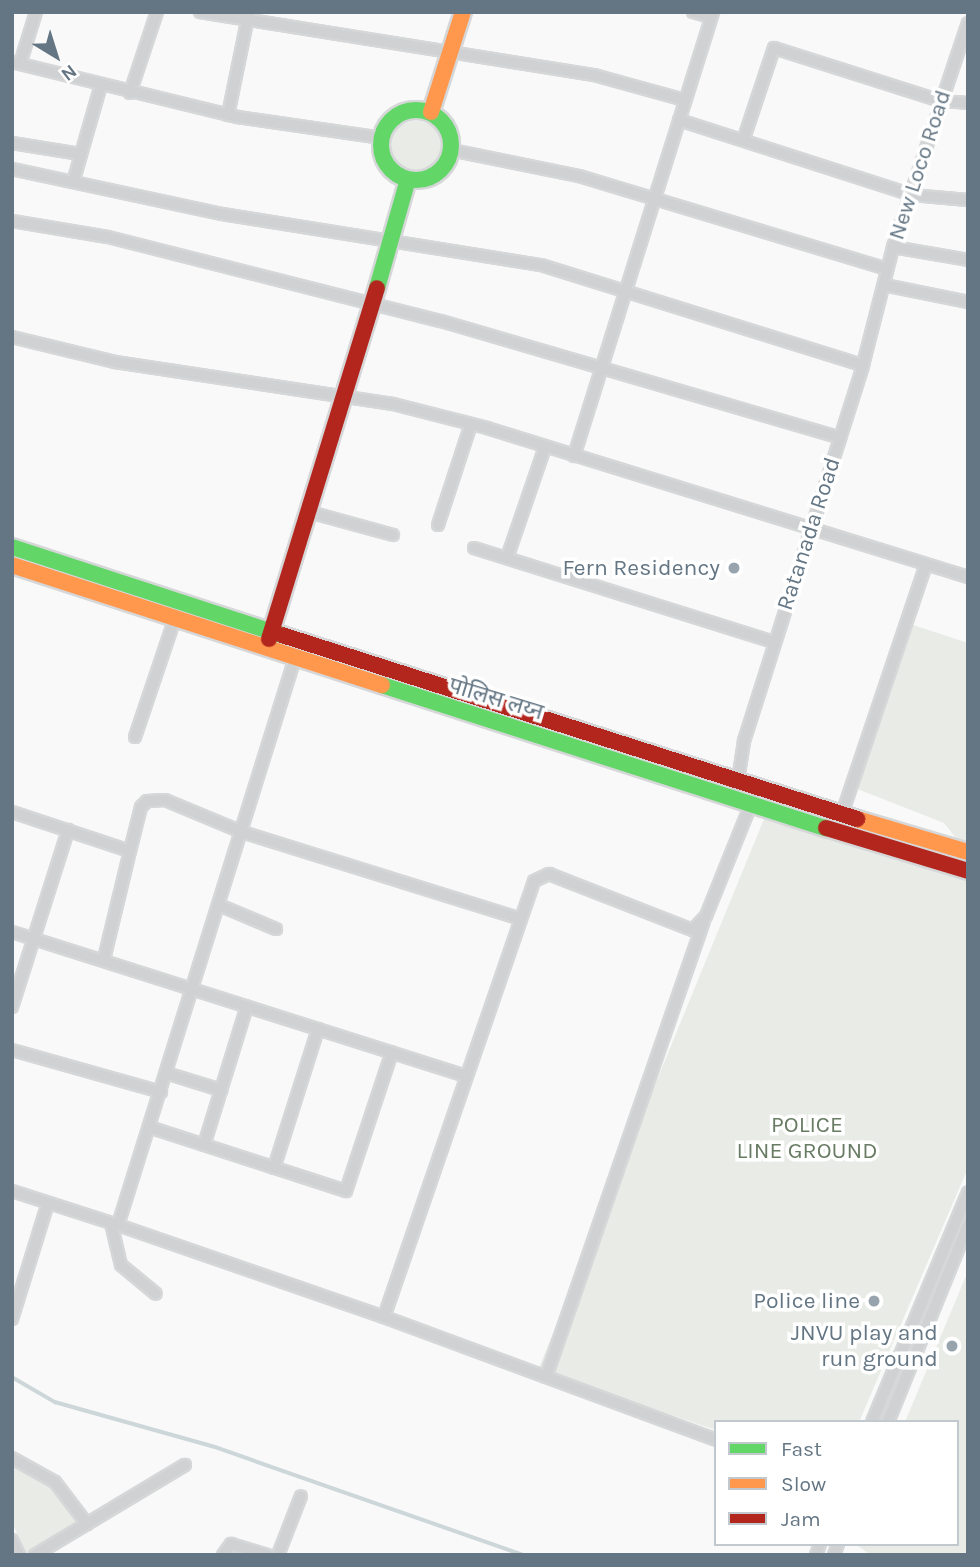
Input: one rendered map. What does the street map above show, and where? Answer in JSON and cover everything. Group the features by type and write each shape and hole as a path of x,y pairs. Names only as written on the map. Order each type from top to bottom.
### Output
{"street":[{"path":"36,12 16,63 228,115 382,138"},
{"path":"130,93 157,12"},
{"path":"200,12 248,16 452,49 594,75 685,100"},
{"path":"430,112 463,12"},
{"path":"573,456 712,15 693,12"},
{"path":"228,115 248,16"},
{"name":"New Loco Road","path":"887,269 968,23"},
{"path":"744,138 774,48 941,101 968,103"},
{"path":"74,179 101,85"},
{"path":"407,111 430,112 446,125 451,150 440,171 425,179 408,179 387,166 382,138 391,120 407,111"},
{"path":"679,120 744,138 912,195 968,200"},
{"path":"12,143 80,154"},
{"path":"451,150 579,176 887,269"},
{"path":"12,169 74,179 222,214 541,265 863,365"},
{"path":"265,650 347,395 393,240 408,179"},
{"path":"12,221 108,237 373,304 602,366 840,438"},
{"path":"893,247 968,260"},
{"name":"Ratanada Road","path":"736,792 744,741 808,529 863,365 887,269"},
{"path":"884,285 968,302"},
{"path":"12,337 114,362 347,395 471,424 968,578"},
{"path":"438,525 471,424"},
{"path":"507,558 545,447"},
{"path":"309,512 393,535"},
{"path":"12,547 273,630 968,871"},
{"path":"474,548 774,642"},
{"name":"पोलिस लय्न","path":"12,565 265,650 736,792"},
{"path":"842,814 926,565"},
{"path":"135,737 175,618"},
{"path":"156,1294 121,1265 114,1224 161,1092 295,658"},
{"path":"754,797 842,814 967,848"},
{"path":"546,1377 706,916 754,797"},
{"path":"104,960 141,807 155,799 242,832 518,919"},
{"path":"12,812 130,851"},
{"path":"12,1007 68,830"},
{"path":"384,1317 518,919 534,880 549,874 693,930 706,916"},
{"path":"219,905 276,929"},
{"path":"12,932 466,1076"},
{"path":"204,1145 247,1006"},
{"path":"274,1168 318,1029"},
{"path":"12,1051 161,1092"},
{"path":"149,1127 346,1191 392,1052"},
{"path":"166,1073 221,1090"},
{"path":"12,1191 384,1317 714,1439"},
{"path":"873,1420 968,1192"},
{"path":"12,1319 48,1203"},
{"path":"889,1420 968,1225"},
{"path":"12,1458 55,1482 87,1524"},
{"path":"36,1555 185,1465"},
{"path":"278,1555 301,1496"},
{"path":"12,1540 19,1555"},
{"path":"223,1555 231,1544 267,1555"}],"green space":[{"path":"416,121 434,128 441,146 434,164 416,171 398,164 391,146 398,128"},
{"path":"907,623 968,643 968,834 963,847 944,823 855,788"},
{"name":"POLICE LINE GROUND","path":"764,819 968,880 968,1168 860,1420 714,1420 714,1429 538,1370"},
{"name":"JNVU play and run ground","path":"968,1271 968,1555 871,1555 858,1546 959,1546 959,1420 906,1420"},
{"path":"12,1464 46,1483 77,1522 26,1554 12,1522"}],"waterway":[{"path":"12,1377 55,1402 215,1447 523,1555"}],"traffic: fast":[{"path":"416,110 441,120 451,145 441,170 416,180 391,170 381,145 391,120 416,110"},
{"path":"377,288 408,179"},
{"path":"12,547 282,635"},
{"path":"382,685 826,828"}],"traffic: slow":[{"path":"431,112 463,12"},
{"path":"12,565 382,685"},
{"path":"857,819 968,852"}],"traffic: jam":[{"path":"269,639 377,288"},
{"path":"282,635 857,819"},
{"path":"826,828 968,871"}],"place":[{"name":"Fern Residency","path":"734,568"},
{"name":"Police line","path":"874,1301"},
{"name":"JNVU play and run ground","path":"952,1346"}]}
